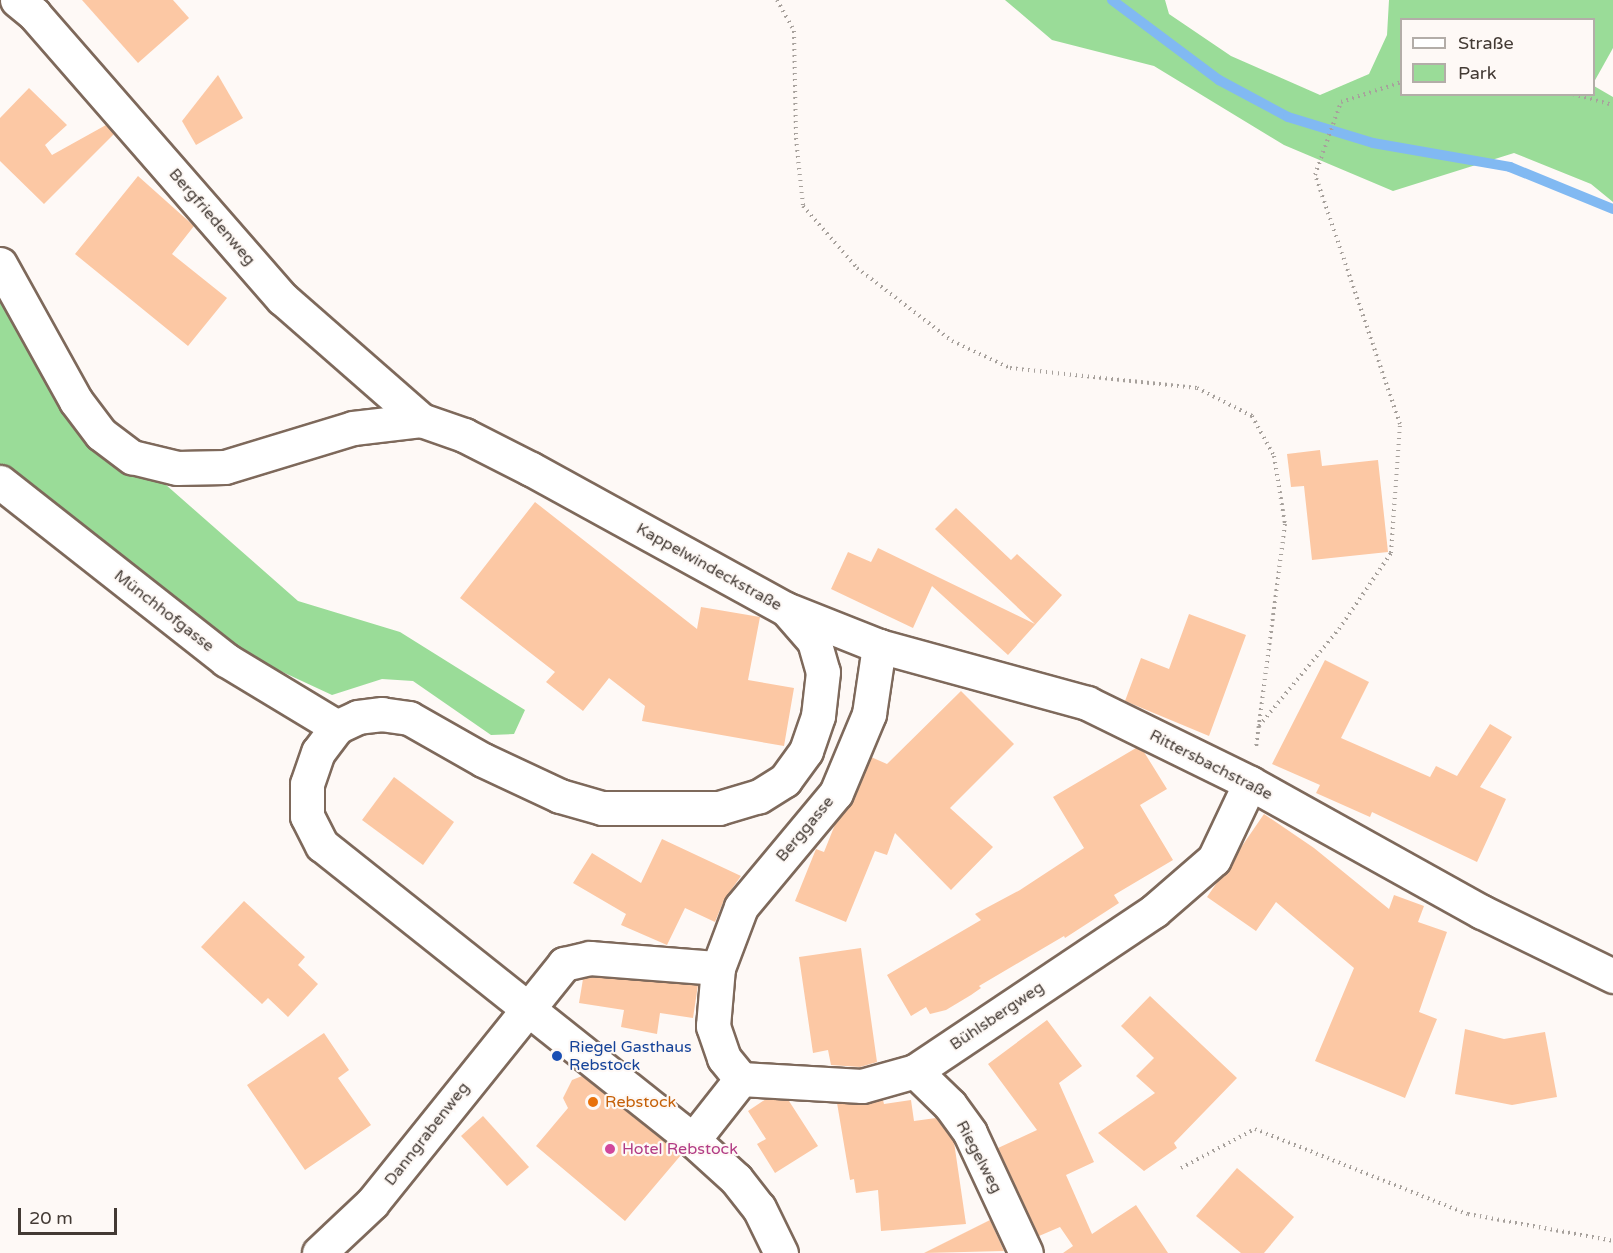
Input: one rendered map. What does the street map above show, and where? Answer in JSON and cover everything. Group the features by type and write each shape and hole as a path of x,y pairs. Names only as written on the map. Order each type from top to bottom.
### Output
{"street":[{"name":"Bergfriedenweg","path":"17,0 34,14 283,299 421,420"},
{"name":"Kappelwindeckstraße","path":"0,264 76,401 101,434 132,456 177,468 225,467 352,428 421,420 464,435 531,469 786,609 814,641 822,672 818,716 806,751 785,780 759,796 719,808 602,808 560,796 494,766 409,718 382,714 358,717 337,727"},
{"name":"Münchhofgasse","path":"0,482 226,660 337,727"},
{"name":"Rittersbachstraße","path":"786,609 879,646 1087,703 1250,783 1482,912 1613,976"},
{"name":"Berggasse","path":"741,1079 724,1058 713,1026 718,968 741,907 836,793 869,714 879,646"},
{"path":"337,727 318,752 307,784 307,816 322,845 693,1140 736,1179 759,1208 782,1253"},
{"name":"Bühlsbergweg","path":"741,1079 862,1086 915,1071 1171,896 1214,859 1250,783"},
{"path":"527,1008 564,964 590,958 718,968"},
{"name":"Danngrabenweg","path":"320,1253 372,1203 527,1008"},
{"name":"Riegelweg","path":"915,1071 950,1105 970,1133 1026,1253"},
{"path":"693,1140 741,1079"}],"path":[{"path":"777,0 794,31 796,138 803,206 857,268 952,341 1010,368 1197,388 1252,416 1274,456 1285,524 1250,783"},
{"path":"1259,727 1339,629 1392,553 1400,424 1314,175 1341,102 1400,82"},
{"path":"1580,96 1613,105"},
{"path":"1181,1168 1255,1129 1468,1214 1613,1241"}],"green space":[{"path":"1005,0 1165,0 1169,14 1231,56 1320,95 1369,74 1387,35 1389,0 1613,0 1613,48 1595,80 1595,18 1400,18 1400,96 1595,96 1595,87 1613,97 1613,202 1591,184 1514,153 1393,191 1284,145 1154,66 1052,40"},
{"path":"0,294 11,306 74,428 105,461 157,477 298,601 400,632 525,710 514,734 491,735 413,681 382,679 332,695 233,649 0,492"}],"building":[{"path":"82,0 173,0 189,18 138,63"},
{"path":"218,75 243,118 196,145 182,121"},
{"path":"29,88 67,125 45,145 52,155 106,125 114,134 44,204 0,161 0,118"},
{"path":"138,176 194,226 172,254 227,298 188,346 75,254"},
{"path":"1320,450 1322,466 1378,460 1388,552 1312,560 1304,486 1291,487 1287,454"},
{"path":"535,502 697,629 701,607 760,617 748,680 794,688 784,746 642,721 645,706 609,678 583,711 546,682 555,672 460,598"},
{"path":"956,508 1011,560 1017,554 1062,595 1008,655 932,586 913,628 831,589 848,552 871,562 878,548 1035,624 935,529"},
{"path":"1189,614 1246,635 1209,736 1125,701 1141,658 1169,669"},
{"path":"1325,660 1369,682 1341,738 1430,777 1436,766 1457,776 1490,724 1512,737 1480,787 1506,799 1477,862 1372,812 1370,817 1316,793 1320,785 1272,764"},
{"path":"961,691 1014,744 950,808 993,847 951,890 895,833 887,855 875,851 846,922 795,901 816,849 824,852 836,822 853,800 871,757 887,764"},
{"path":"1136,748 1144,752 1167,789 1140,805 1173,860 1114,895 1119,903 1065,938 1064,936 979,986 981,988 946,1010 930,1014 926,1007 911,1016 887,975 981,920 975,914 1020,890 1084,848 1053,797"},
{"path":"394,777 454,822 423,865 362,820"},
{"path":"1264,814 1314,848 1389,909 1394,895 1424,906 1418,922 1447,932 1419,1012 1437,1019 1405,1098 1315,1061 1354,968 1276,902 1256,931 1207,897"},
{"path":"662,839 741,876 724,900 715,922 685,908 667,945 621,925 626,914 573,883 592,853 641,883"},
{"path":"244,901 305,957 298,965 318,984 288,1017 268,998 262,1004 201,947"},
{"path":"861,948 877,1062 860,1067 831,1065 828,1050 813,1053 799,957"},
{"path":"591,977 698,985 693,1018 660,1013 657,1034 621,1027 624,1010 579,1003 583,979"},
{"path":"1150,996 1237,1078 1174,1143 1177,1148 1144,1171 1098,1133 1155,1093 1136,1076 1154,1058 1121,1026"},
{"path":"1047,1020 1082,1066 1059,1083 1094,1162 1066,1175 1092,1234 1136,1205 1168,1253 1063,1253 1073,1246 1060,1227 1039,1236 998,1148 1037,1130 988,1064"},
{"path":"1465,1029 1504,1039 1545,1032 1557,1097 1512,1105 1455,1094"},
{"path":"324,1033 349,1070 338,1078 371,1125 305,1170 247,1085"},
{"name":"Hotel Rebstock","path":"582,1076 681,1155 625,1221 536,1146 568,1108 563,1098 572,1080"},
{"path":"766,1099 789,1101 818,1146 775,1173 757,1144 766,1139 748,1111"},
{"path":"883,1100 884,1104 911,1100 914,1121 936,1118 954,1142 966,1224 881,1231 878,1190 856,1193 854,1179 850,1180 837,1103 861,1105"},
{"path":"483,1116 529,1167 507,1186 461,1136"},
{"path":"1237,1168 1294,1217 1264,1253 1241,1253 1196,1216"},
{"path":"990,1220 1004,1251 924,1253"}],"waterway":[{"path":"1112,0 1219,80 1288,117 1373,143 1510,167 1613,209"}],"place":[{"name":"Riegel Gasthaus Rebstock","path":"557,1056"},
{"name":"Rebstock","path":"593,1102"},
{"name":"Hotel Rebstock","path":"610,1149"}]}
